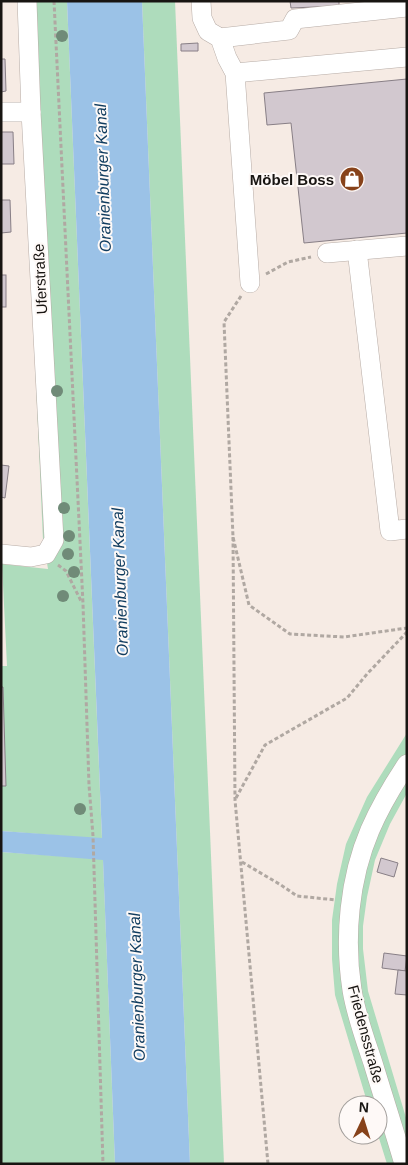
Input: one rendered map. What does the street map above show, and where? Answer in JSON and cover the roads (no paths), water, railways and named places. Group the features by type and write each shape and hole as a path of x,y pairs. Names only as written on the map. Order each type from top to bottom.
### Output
{"street":[{"name":"Uferstraße","path":"1,554 31,557 46,554 54,540 31,112 27,1"},
{"path":"200,1 202,18 208,31 220,38 289,30 295,19 407,7"},
{"path":"220,38 235,73 250,283"},
{"path":"235,73 407,57"},
{"path":"1,112 31,112"},
{"path":"327,253 407,246"},
{"path":"357,250 390,531 407,530"},
{"name":"Friedensstraße","path":"404,1164 352,992 348,935 351,901 359,860 370,830 387,796 407,764"}],"water":[{"name":"Oranienburger Kanal","path":"67,1 142,1 190,1164 115,1164 103,860 1,852 1,831 102,838"}],"place":[{"name":"Möbel Boss","path":"352,179"}]}
